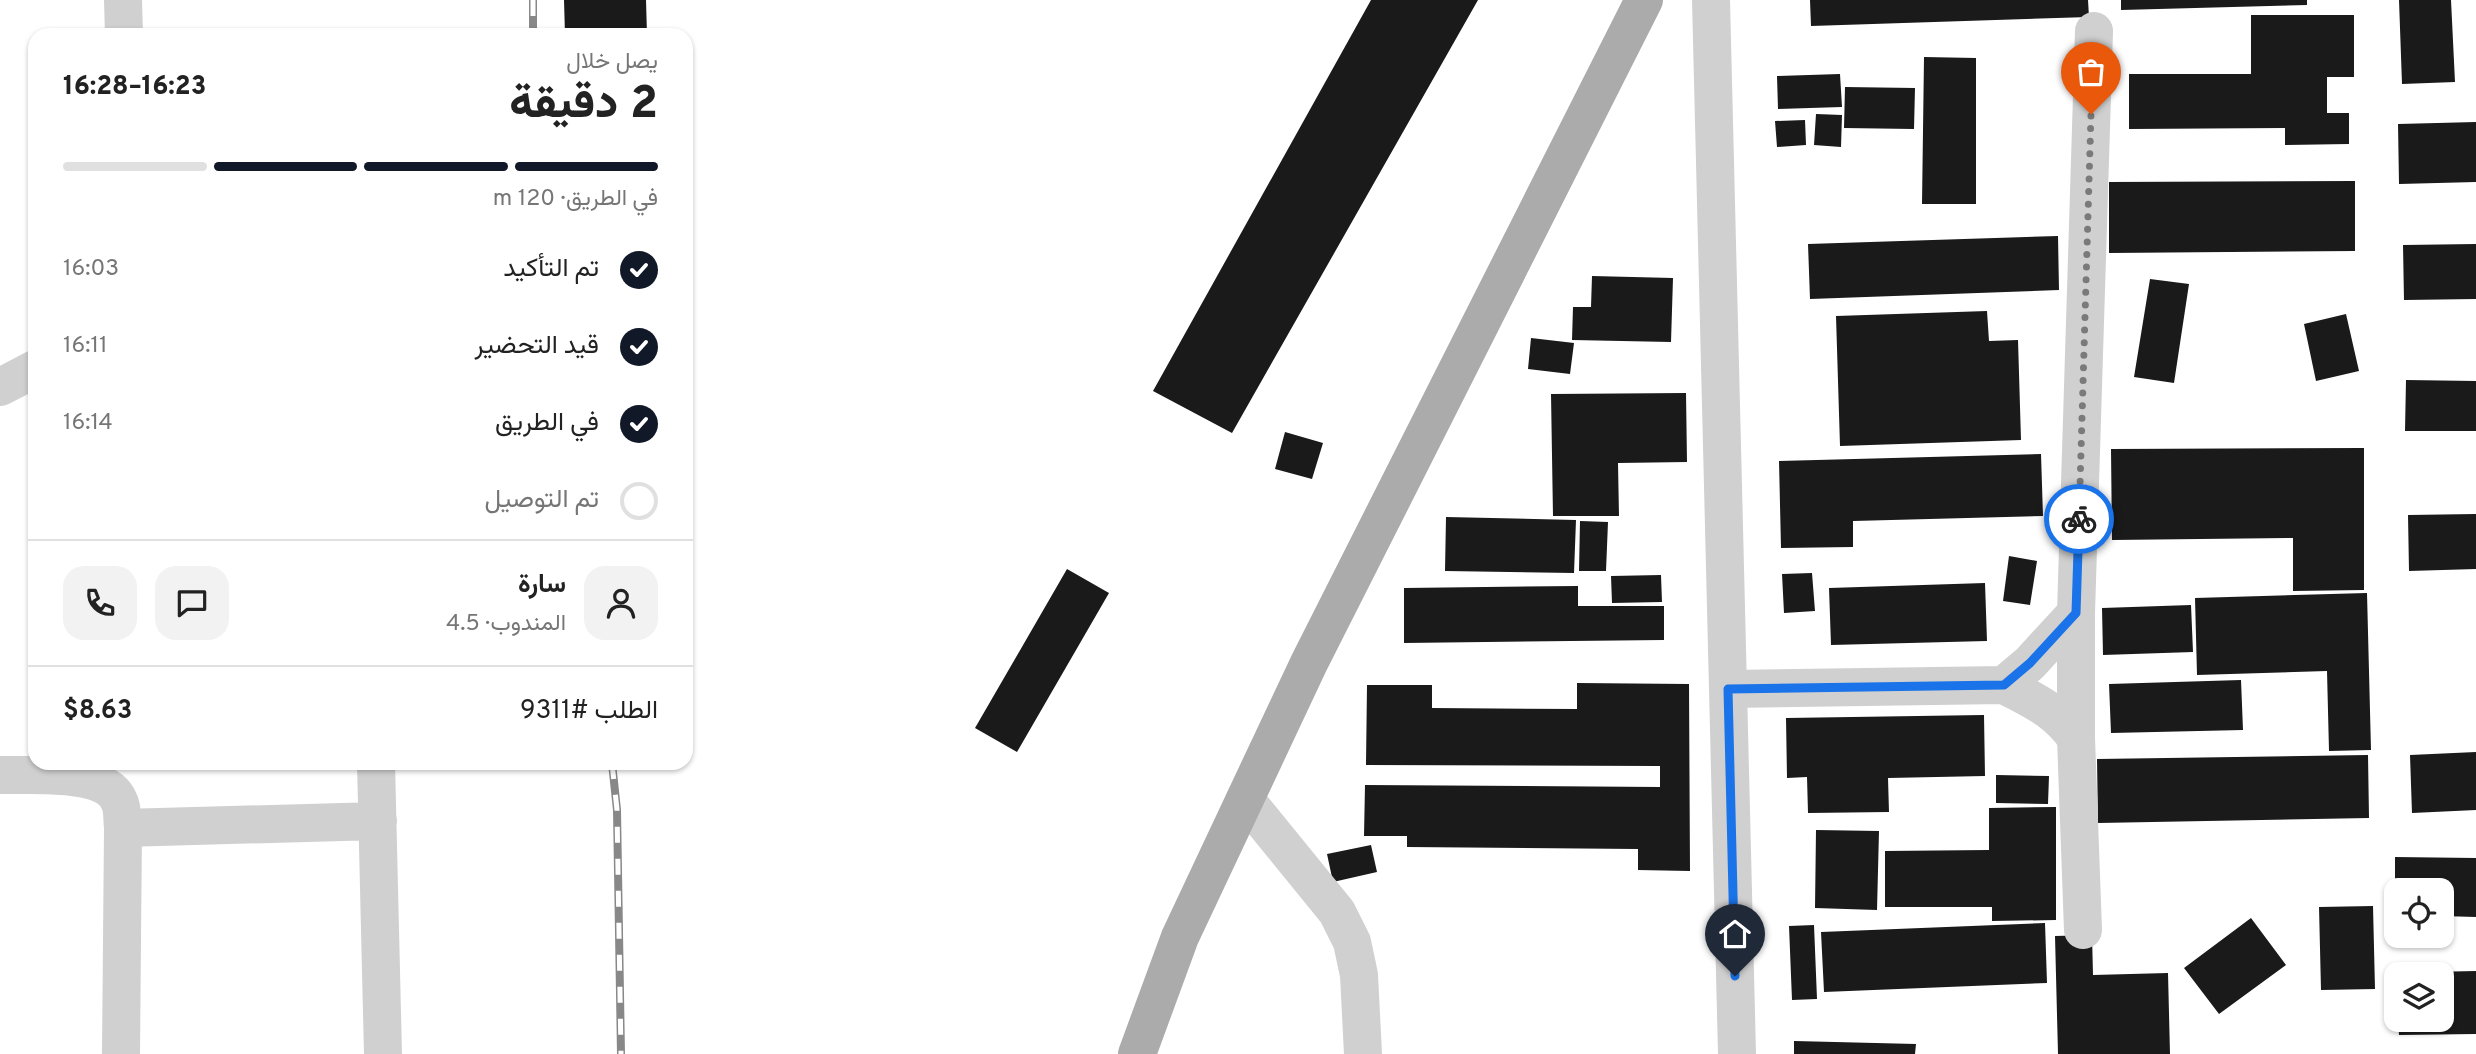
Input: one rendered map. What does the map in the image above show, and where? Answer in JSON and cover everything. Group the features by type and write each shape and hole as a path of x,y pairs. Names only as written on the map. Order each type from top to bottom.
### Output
{"main road":[{"path":"1137,1054 1180,937 1309,663 1644,0"}],"street":[{"path":"123,0 124,28"},
{"path":"1711,0 1737,1054"},
{"path":"2083,930 2076,738 2076,613 2094,31"},
{"path":"0,387 28,373"},
{"path":"2004,685 2030,663 2076,613"},
{"path":"1728,689 2004,685 2050,709 2063,720 2076,738"},
{"path":"376,770 383,1054"},
{"path":"0,775 91,778 110,788 120,801 123,828 121,1054"},
{"path":"1245,799 1337,912 1352,942 1359,975 1363,1054"},
{"path":"123,828 378,821"}],"building":[{"path":"564,0 646,0 647,28 565,28"},
{"path":"1371,0 1478,0 1232,433 1153,391"},
{"path":"1810,0 2088,0 2089,17 1811,26"},
{"path":"2121,0 2307,0 2307,5 2121,10"},
{"path":"2399,0 2451,0 2455,82 2402,84"},
{"path":"2251,15 2354,15 2354,77 2327,77 2327,113 2349,113 2349,144 2285,145 2285,128 2129,129 2129,74 2251,74"},
{"path":"1924,57 1976,58 1976,204 1922,204"},
{"path":"1840,74 1842,107 1778,109 1777,76"},
{"path":"1845,87 1915,88 1914,129 1844,128"},
{"path":"1816,114 1842,115 1841,147 1814,145"},
{"path":"1805,120 1806,145 1777,147 1775,121"},
{"path":"2476,122 2476,182 2399,184 2398,124"},
{"path":"2355,181 2355,251 2109,253 2109,182"},
{"path":"2058,236 2059,290 1810,299 1808,244"},
{"path":"2476,244 2476,299 2404,300 2403,245"},
{"path":"1592,276 1673,278 1671,342 1572,340 1573,307 1591,307"},
{"path":"2150,279 2189,284 2174,383 2134,377"},
{"path":"1987,311 1989,341 2018,340 2021,440 1840,446 1836,316"},
{"path":"2346,314 2359,371 2316,381 2304,324"},
{"path":"1531,338 1574,343 1570,374 1528,369"},
{"path":"2406,380 2476,381 2476,431 2405,431"},
{"path":"1686,393 1687,462 1618,463 1619,516 1553,516 1551,394"},
{"path":"1285,432 1323,443 1312,479 1275,469"},
{"path":"2364,448 2364,590 2293,591 2293,538 2112,540 2111,449"},
{"path":"2041,454 2043,516 1853,521 1853,547 1781,548 1779,461"},
{"path":"2476,514 2476,569 2409,571 2408,515"},
{"path":"1446,517 1576,520 1574,573 1445,571"},
{"path":"1580,521 1608,522 1606,571 1579,571"},
{"path":"2009,556 2037,561 2030,605 2003,601"},
{"path":"1067,569 1109,593 1017,752 975,728"},
{"path":"1812,573 1815,611 1784,613 1782,574"},
{"path":"1661,575 1662,602 1612,603 1611,576"},
{"path":"1985,583 1987,641 1831,645 1829,588"},
{"path":"1578,586 1578,606 1664,606 1664,640 1404,643 1404,588"},
{"path":"2367,593 2371,750 2329,751 2327,671 2197,675 2195,598"},
{"path":"2191,605 2193,652 2103,655 2102,608"},
{"path":"2241,680 2243,730 2111,733 2109,684"},
{"path":"1577,683 1689,684 1690,871 1638,870 1638,849 1407,847 1407,836 1364,836 1365,785 1660,787 1660,766 1366,765 1367,685 1432,685 1432,708 1577,709"},
{"path":"1984,715 1985,776 1888,778 1889,812 1808,813 1807,777 1787,778 1786,718"},
{"path":"2476,752 2476,810 2412,813 2410,755"},
{"path":"2368,755 2369,818 2098,823 2097,759"},
{"path":"1996,775 2049,776 2048,804 1996,803"},
{"path":"2056,807 2056,920 1992,921 1992,907 1885,907 1885,851 1989,850 1989,808"},
{"path":"1816,830 1879,831 1877,910 1815,908"},
{"path":"1371,845 1377,872 1333,882 1327,854"},
{"path":"2395,857 2476,858 2476,917 2454,916 2454,878 2395,878"},
{"path":"2373,906 2375,989 2321,990 2319,907"},
{"path":"2251,918 2286,965 2219,1014 2184,968"},
{"path":"2045,923 2047,983 1824,992 1821,932"},
{"path":"1814,925 1817,999 1792,1000 1789,926"},
{"path":"2092,935 2093,975 2168,973 2170,1054 2058,1054 2055,936"},
{"path":"2454,971 2476,971 2476,1034 2399,1035 2399,1032 2454,1032"},
{"path":"1794,1041 1916,1044 1915,1054 1794,1054"}],"railway":[{"path":"533,0 533,28"},
{"path":"613,770 617,810 621,1054"}],"way so far":[{"path":"2079,519 2091,114"}],"route":[{"path":"1735,976 1728,689 2004,685 2030,663 2076,613 2079,519"}]}
